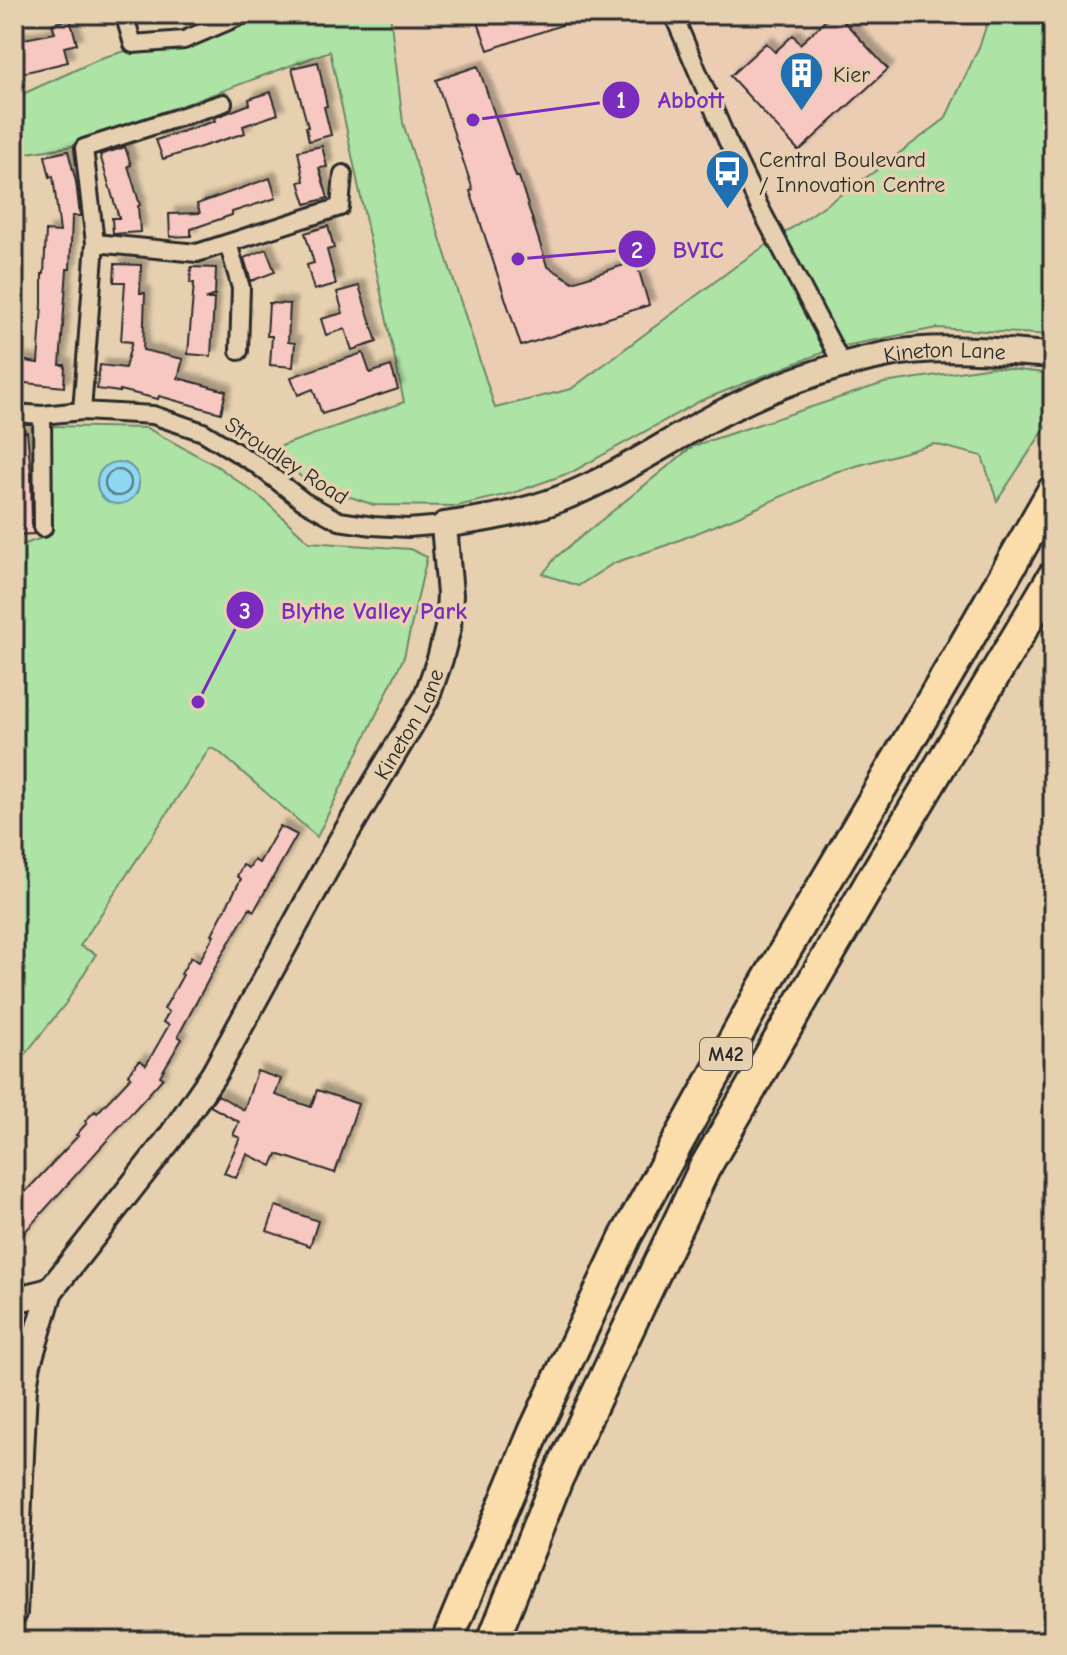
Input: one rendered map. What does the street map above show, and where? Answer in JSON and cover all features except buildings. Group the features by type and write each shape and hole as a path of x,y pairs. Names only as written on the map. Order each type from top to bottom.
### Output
{"highway":[{"name":"M42","path":"447,1641 535,1430 626,1236 763,988 1053,491"},
{"name":"M42","path":"493,1641 557,1479 704,1169 1053,577"}],"street":[{"path":"124,14 133,44 184,40 245,14"},
{"path":"673,14 746,181 843,366"},
{"path":"82,411 95,243 84,148 223,103"},
{"path":"95,243 197,253 340,207 343,174"},
{"path":"228,243 241,288 239,351"},
{"name":"Kineton Lane","path":"50,1291 170,1138 214,1074 340,843 426,699 448,628 450,595 444,525 529,509 564,497 611,475 741,403 790,382 843,366 891,354 936,350 1053,355"},
{"name":"Stroudley Road","path":"14,413 42,415 82,411 153,415 203,432 257,465 303,501 339,521 396,527 444,525"},
{"path":"42,415 43,528"},
{"path":"14,1300 50,1291"},
{"path":"14,1613 24,1387 50,1291"}],"shaded area":[{"path":"390,14 990,14 980,45 946,119 740,263 570,389 494,408 403,123"}],"green space":[{"path":"262,14 390,14 403,123 495,408 571,389 740,263 874,172 945,119 980,45 990,14 1053,14 1053,335 937,328 834,348 700,401 572,472 513,493 457,506 374,505 306,482 273,449 404,402 330,51 73,146 14,155 14,98 104,57"},
{"path":"992,367 1053,374 1053,416 997,501 982,456 934,444 835,472 741,515 614,563 578,586 543,574 556,557 693,446 884,383"},
{"path":"48,426 147,428 217,466 264,500 309,542 410,549 427,557 404,657 317,837 218,751 210,748 80,946 96,954 66,1003 14,1068 14,548 50,535"}],"water":[{"path":"118,462 133,468 139,483 133,498 118,504 103,498 97,483 103,468"}],"place":[{"name":"Kier","path":"802,113"},
{"name":"Abbott","path":"473,120"},
{"name":"Central Boulevard / Innovation Centre","path":"728,211"},
{"name":"BVIC","path":"518,259"},
{"name":"Blythe Valley Park","path":"198,702"}]}
